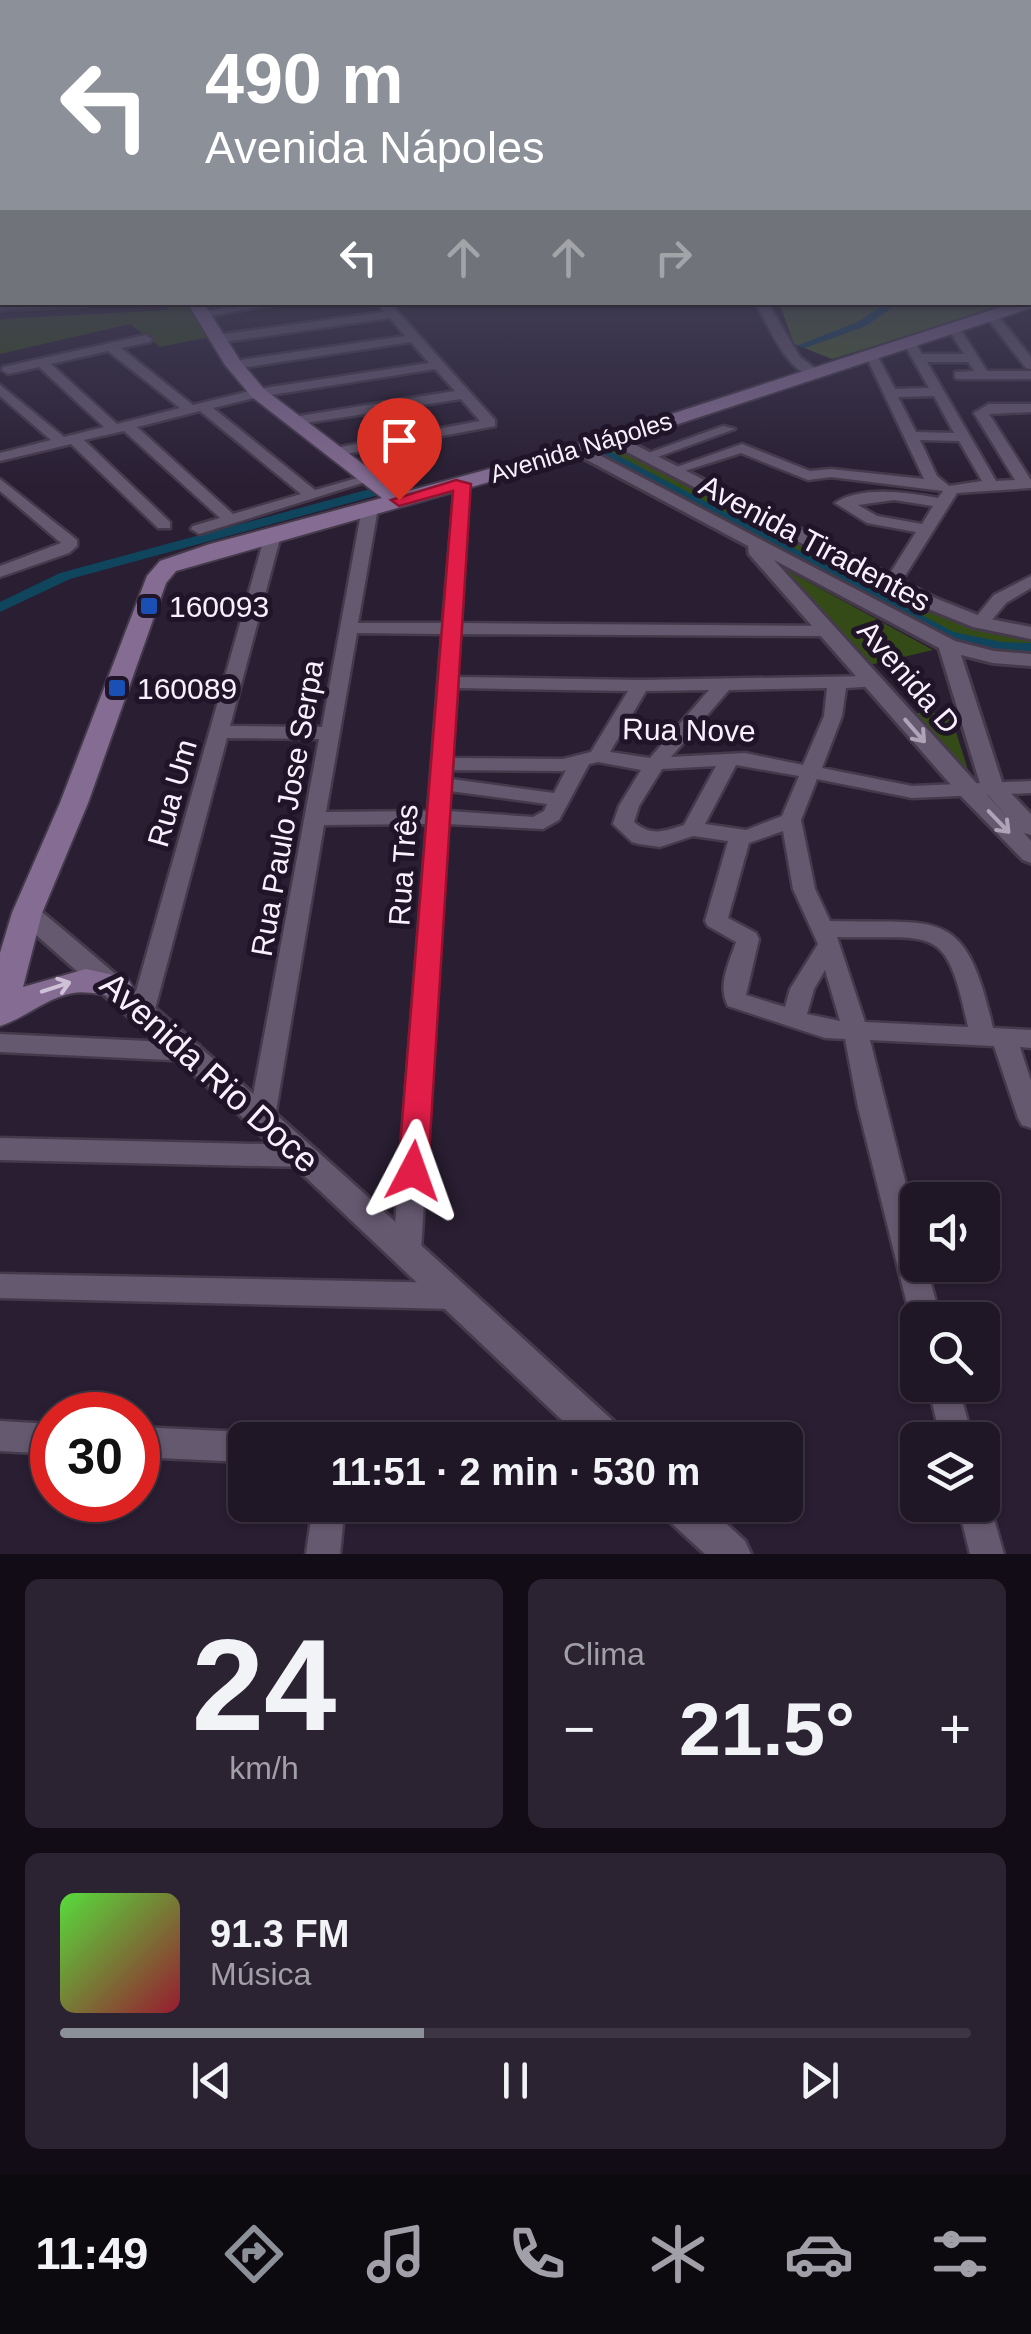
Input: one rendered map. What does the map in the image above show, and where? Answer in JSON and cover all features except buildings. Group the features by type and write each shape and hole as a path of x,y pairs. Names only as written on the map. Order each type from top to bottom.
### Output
{"main road":[{"path":"219,342 258,393 382,494"},
{"name":"Avenida Nápoles","path":"0,1012 27,912 74,803 155,581 168,566 273,535 382,494 462,484 580,450 909,342"},
{"path":"0,1012 66,983 99,979 116,986"}],"street":[{"path":"8,370 135,342"},
{"path":"234,365 391,342"},
{"path":"335,452 489,425 489,419 417,342"},
{"path":"785,342 795,359 814,374"},
{"path":"909,342 991,484"},
{"path":"962,342 983,375"},
{"path":"1012,342 1031,365"},
{"path":"111,347 313,496"},
{"path":"871,354 943,492"},
{"path":"919,358 972,358"},
{"path":"42,363 231,520"},
{"path":"0,458 258,393 438,365"},
{"path":"960,374 1031,375"},
{"path":"0,389 69,442 164,525"},
{"path":"890,394 937,392"},
{"path":"293,421 464,394"},
{"path":"1028,484 981,413 989,408 1031,408"},
{"path":"647,456 728,428"},
{"path":"911,436 964,436"},
{"name":"Avenida Tiradentes","path":"614,439 892,583 980,624 1031,634"},
{"path":"675,470 742,448 804,475 830,472 943,492"},
{"name":"Avenida Tiradentes","path":"580,450 948,645 993,658 1031,660"},
{"path":"0,482 71,543 63,550 0,572"},
{"name":"Rua Três","path":"407,1250 462,484"},
{"path":"924,529 873,520 843,503 991,484 1028,484"},
{"path":"892,583 943,492"},
{"path":"199,530 313,496 382,494"},
{"name":"Rua Paulo Jose Serpa","path":"262,1117 349,628 382,494"},
{"name":"Rua Um","path":"143,1009 273,535"},
{"name":"Avenida D","path":"743,537 966,789 1031,855"},
{"path":"980,624 1000,598 1031,581"},
{"path":"349,628 828,630"},
{"path":"948,645 992,788 1031,828"},
{"path":"450,682 640,686 873,682"},
{"path":"724,684 657,764 629,805 623,824 638,836 660,840 692,829 754,836 791,820"},
{"path":"837,684 833,716 791,820 804,890 826,937 856,1032 870,1107 921,1302"},
{"path":"318,819 440,817 530,824 548,819 640,686"},
{"path":"682,686 702,712"},
{"path":"221,732 332,733"},
{"name":"Rua Nove","path":"441,774 589,759 657,764 758,759 912,792 1031,788"},
{"path":"692,829 730,759"},
{"path":"441,774 561,800"},
{"path":"740,837 716,921 748,939 749,947 733,990 736,1000 743,1005 825,1029 1031,1039"},
{"name":"Avenida Rio Doce","path":"27,912 143,1009 262,1117 588,1422"},
{"path":"826,937 912,926 947,938 966,963 994,1038 1031,1118"},
{"path":"794,1019 802,989 826,937"},
{"path":"0,1043 190,1052"},
{"path":"0,1149 304,1156"},
{"path":"0,1286 452,1296"},
{"path":"0,1436 30,1437"},
{"path":"160,1443 228,1446"},
{"path":"322,1554 327,1522"},
{"path":"697,1522 732,1554"},
{"path":"979,1522 987,1554"}],"green space":[{"path":"0,342 54,342 0,354"},
{"path":"153,342 187,342 160,347"},
{"path":"793,342 889,342 832,359"},
{"path":"620,445 957,622 1031,641 1031,659 959,647 592,454"},
{"path":"768,560 933,650 861,667"},
{"path":"906,713 950,713 975,792"}],"waterway":[{"path":"801,346 813,342"},
{"path":"606,453 949,636 1002,647 1031,648"},
{"path":"0,608 65,576 392,487"}],"place":[{"name":"160093","path":"149,606"},
{"name":"160089","path":"117,688"}],"route":[{"path":"399,500 462,484 413,1171"}]}
